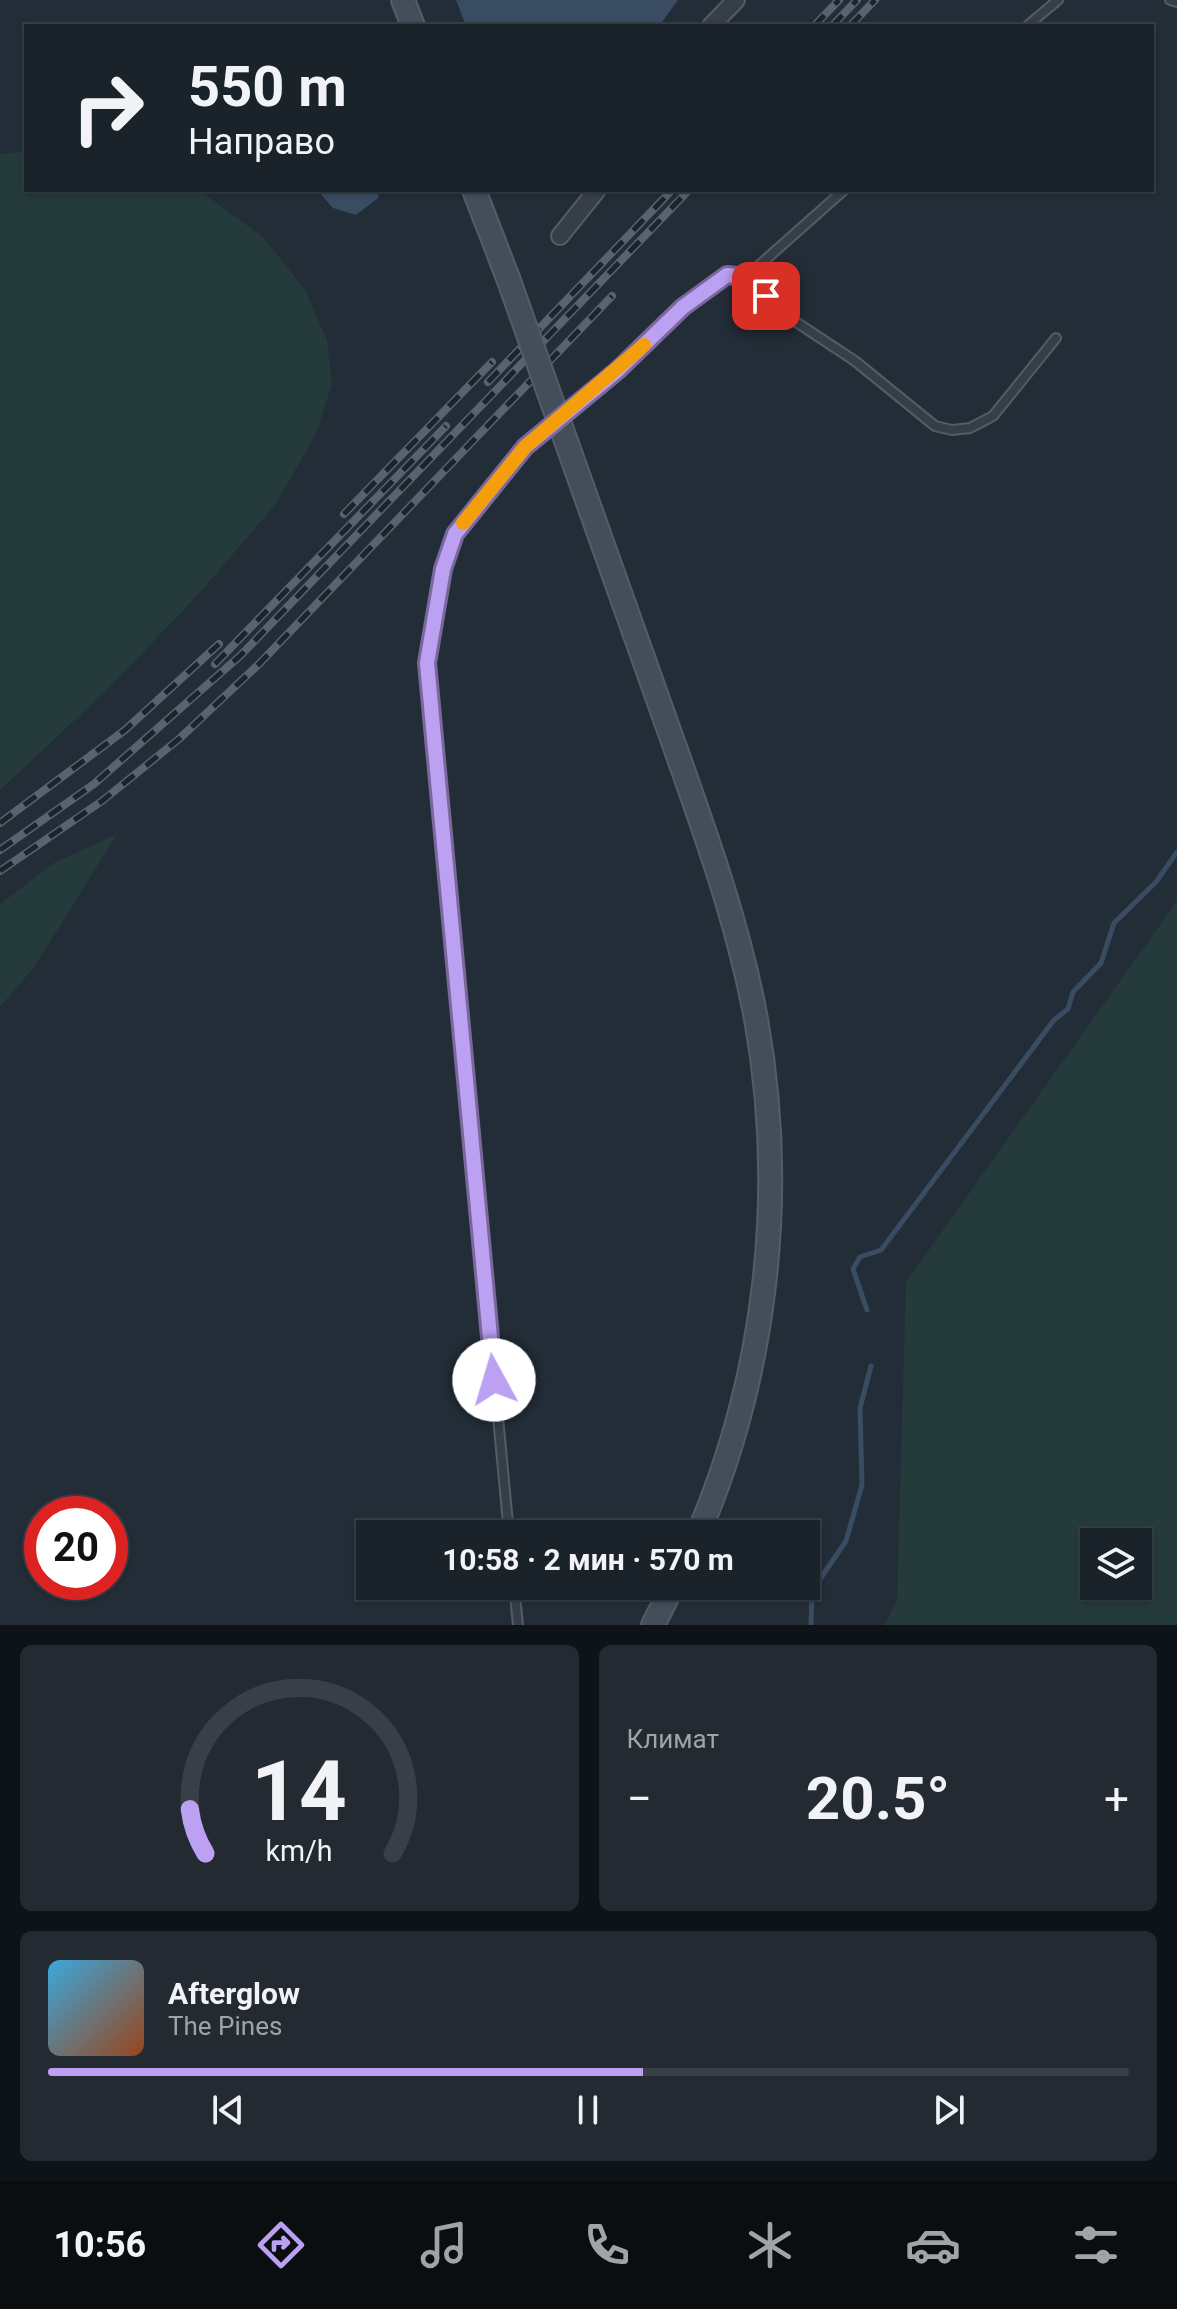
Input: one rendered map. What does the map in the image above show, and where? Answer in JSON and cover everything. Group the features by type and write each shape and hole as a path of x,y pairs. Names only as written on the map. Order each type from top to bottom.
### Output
{"main road":[{"path":"403,0 412,24"},
{"path":"475,192 508,278 723,888 756,1019 765,1084 770,1212 756,1340 726,1461 703,1520"},
{"path":"653,1625 666,1600"}],"street":[{"path":"713,24 736,0"},
{"path":"560,236 595,192"}],"lane":[{"path":"1029,24 1058,0"},
{"path":"1170,0 1177,2"},
{"path":"746,277 842,192"},
{"path":"508,1520 427,663 443,569 455,534 525,447 618,370 683,307 727,275 746,277 787,316 855,361 935,426 952,430 970,428 993,416 1056,338"},
{"path":"515,1600 518,1625"}],"green space":[{"path":"24,151 24,192 202,192 264,238 305,290 327,340 332,384 316,434 275,505 196,597 105,692 0,790 0,154"},
{"path":"117,834 35,966 0,1007 0,904 54,863"},
{"path":"1177,901 1177,1625 884,1625 897,1601 906,1282"}],"water":[{"path":"456,0 678,0 660,24 465,24"},
{"path":"319,192 380,192 378,198 356,215 333,208"}],"waterway":[{"path":"867,1310 853,1269 860,1257 881,1250 1054,1020 1068,1009 1073,992 1101,963 1114,923 1156,882 1177,852"},
{"path":"811,1625 812,1591 846,1541 862,1485 860,1408 871,1366"}],"railway":[{"path":"816,24 839,0"},
{"path":"834,24 857,0"},
{"path":"852,24 875,0"},
{"path":"488,382 670,192"},
{"path":"0,850 94,784 240,656 687,192"},
{"path":"0,871 102,801 179,739 258,665 612,296"},
{"path":"344,514 492,362"},
{"path":"215,664 446,426"},
{"path":"0,823 125,730 219,644"}],"slow traffic":[{"path":"463,523 525,447 644,345"}],"route":[{"path":"494,1380 427,663 443,569 455,534 525,447 618,370 683,307 727,275 746,277 766,296"}]}
